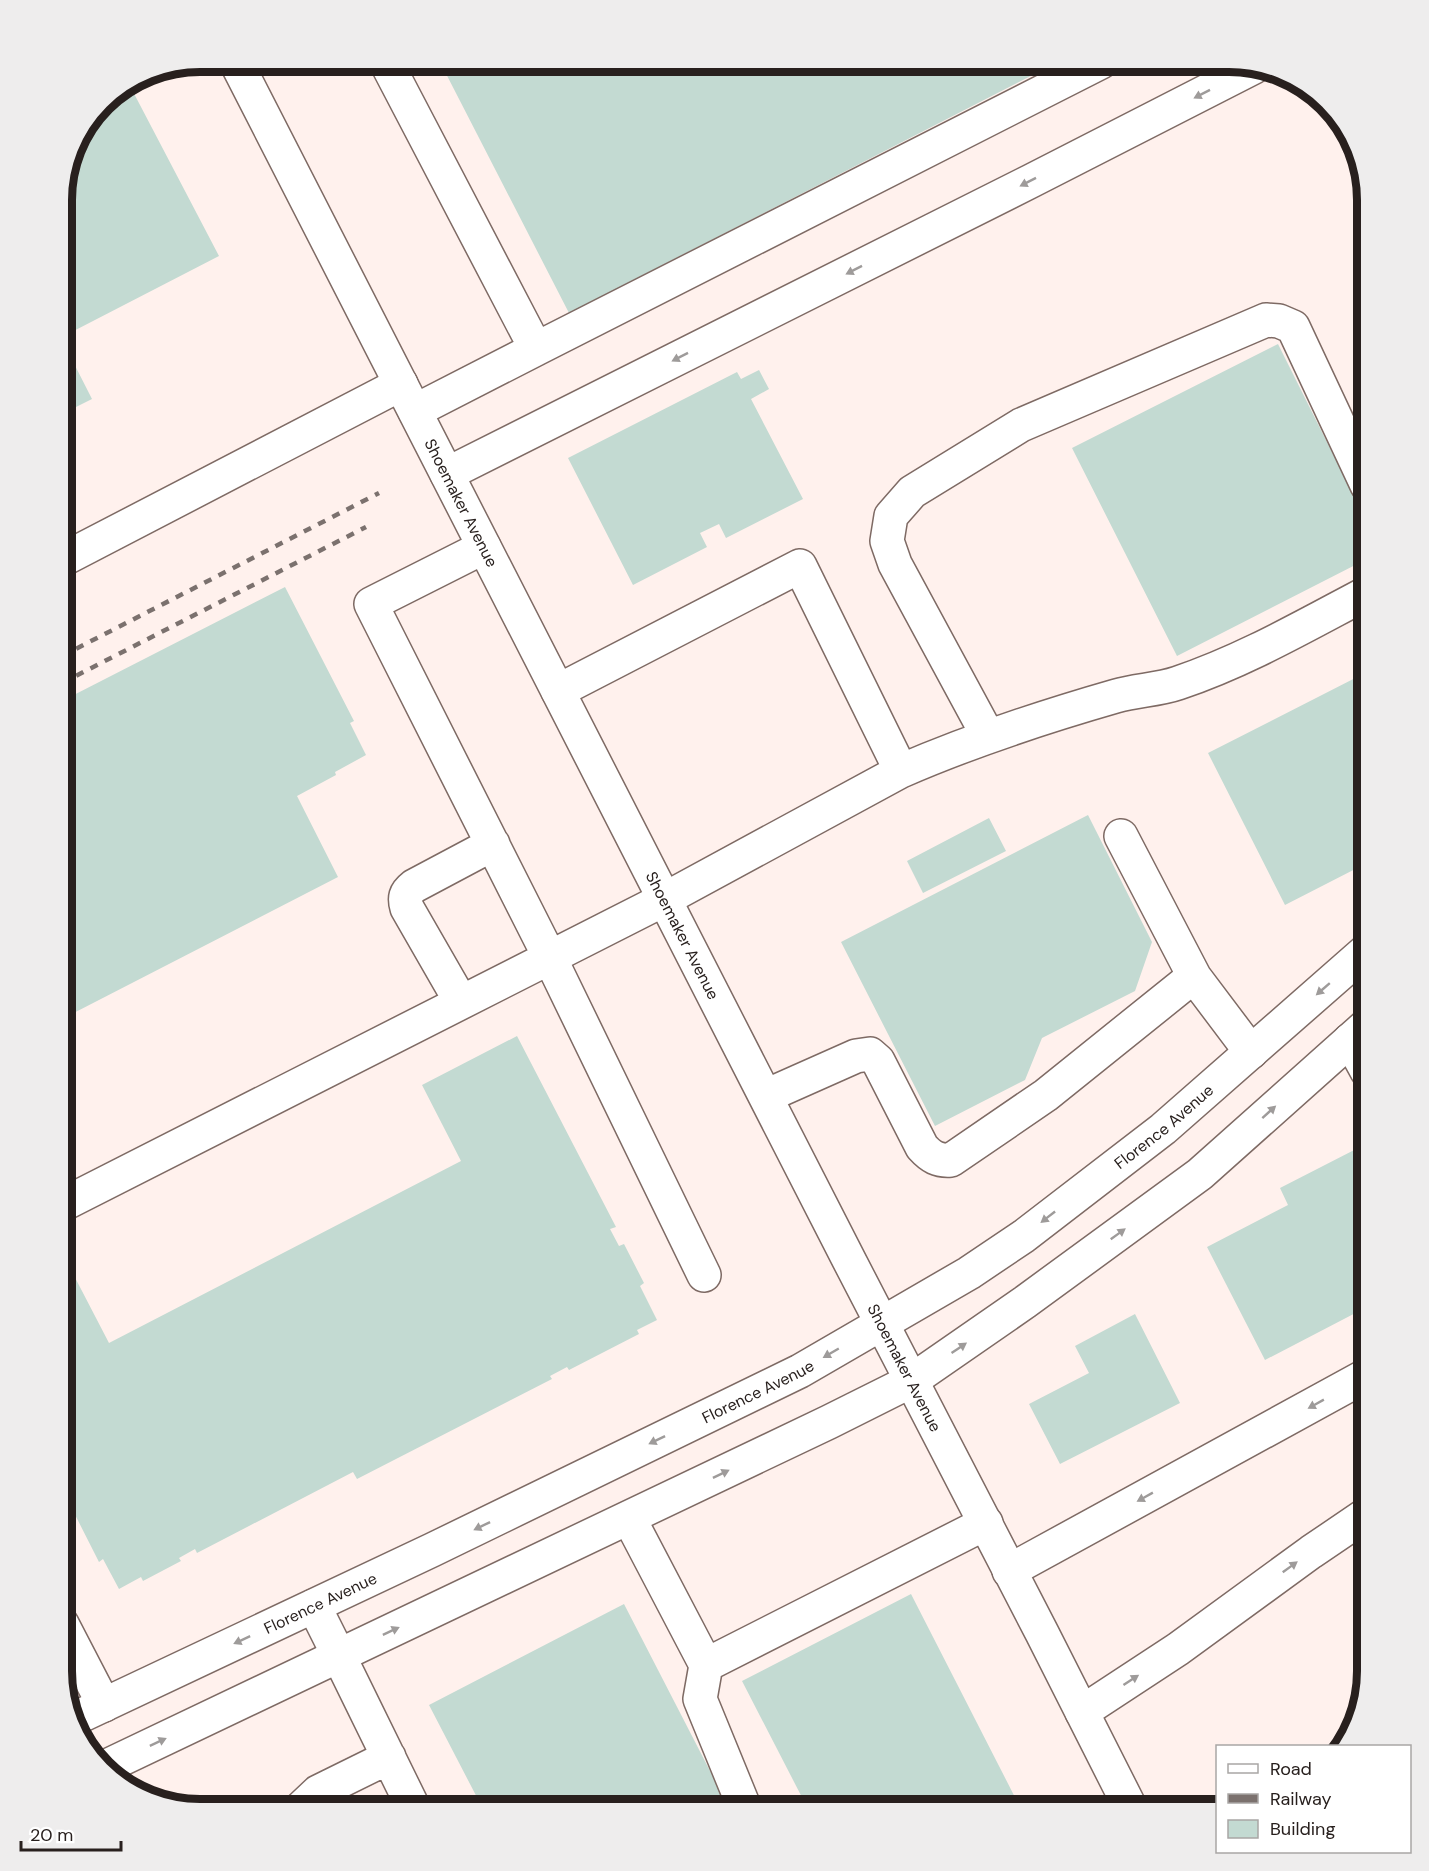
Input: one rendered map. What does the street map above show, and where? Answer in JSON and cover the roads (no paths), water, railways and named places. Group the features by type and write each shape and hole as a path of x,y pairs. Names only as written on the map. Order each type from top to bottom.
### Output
{"main road":[{"name":"Shoemaker Avenue","path":"241,72 1126,1799"},
{"path":"391,72 536,349"},
{"path":"72,555 408,398 536,349 1081,72"},
{"path":"447,474 1243,73"},
{"path":"988,736 895,564 887,541 891,516 912,492 1021,425 1266,320 1279,321 1293,327 1357,462"},
{"path":"484,547 371,604 550,958 704,1275"},
{"path":"558,691 800,566 901,771"},
{"path":"72,1200 665,899 901,771 988,736 1118,695 1176,684 1229,664 1357,599"},
{"path":"1121,836 1193,975 1251,1052"},
{"path":"461,1002 407,908 405,899 407,891 414,886 493,844"},
{"name":"Florence Avenue","path":"90,1711 314,1606 800,1371 969,1273 1024,1236 1163,1129 1357,960"},
{"path":"765,1096 856,1056 870,1054 878,1061 928,1155 940,1161 951,1160 1046,1095 1193,975"},
{"path":"112,1763 911,1381 1025,1302 1200,1174 1357,1035"},
{"path":"1009,1571 1357,1382"},
{"path":"629,1518 706,1665 700,1699 741,1799"},
{"path":"1082,1713 1178,1649 1357,1521"},
{"path":"706,1665 986,1523"},
{"path":"314,1606 409,1799"},
{"path":"72,1655 90,1711"},
{"path":"311,1799 318,1792 388,1757"}],"railway":[{"path":"72,651 379,493"},
{"path":"72,678 366,527"}]}
